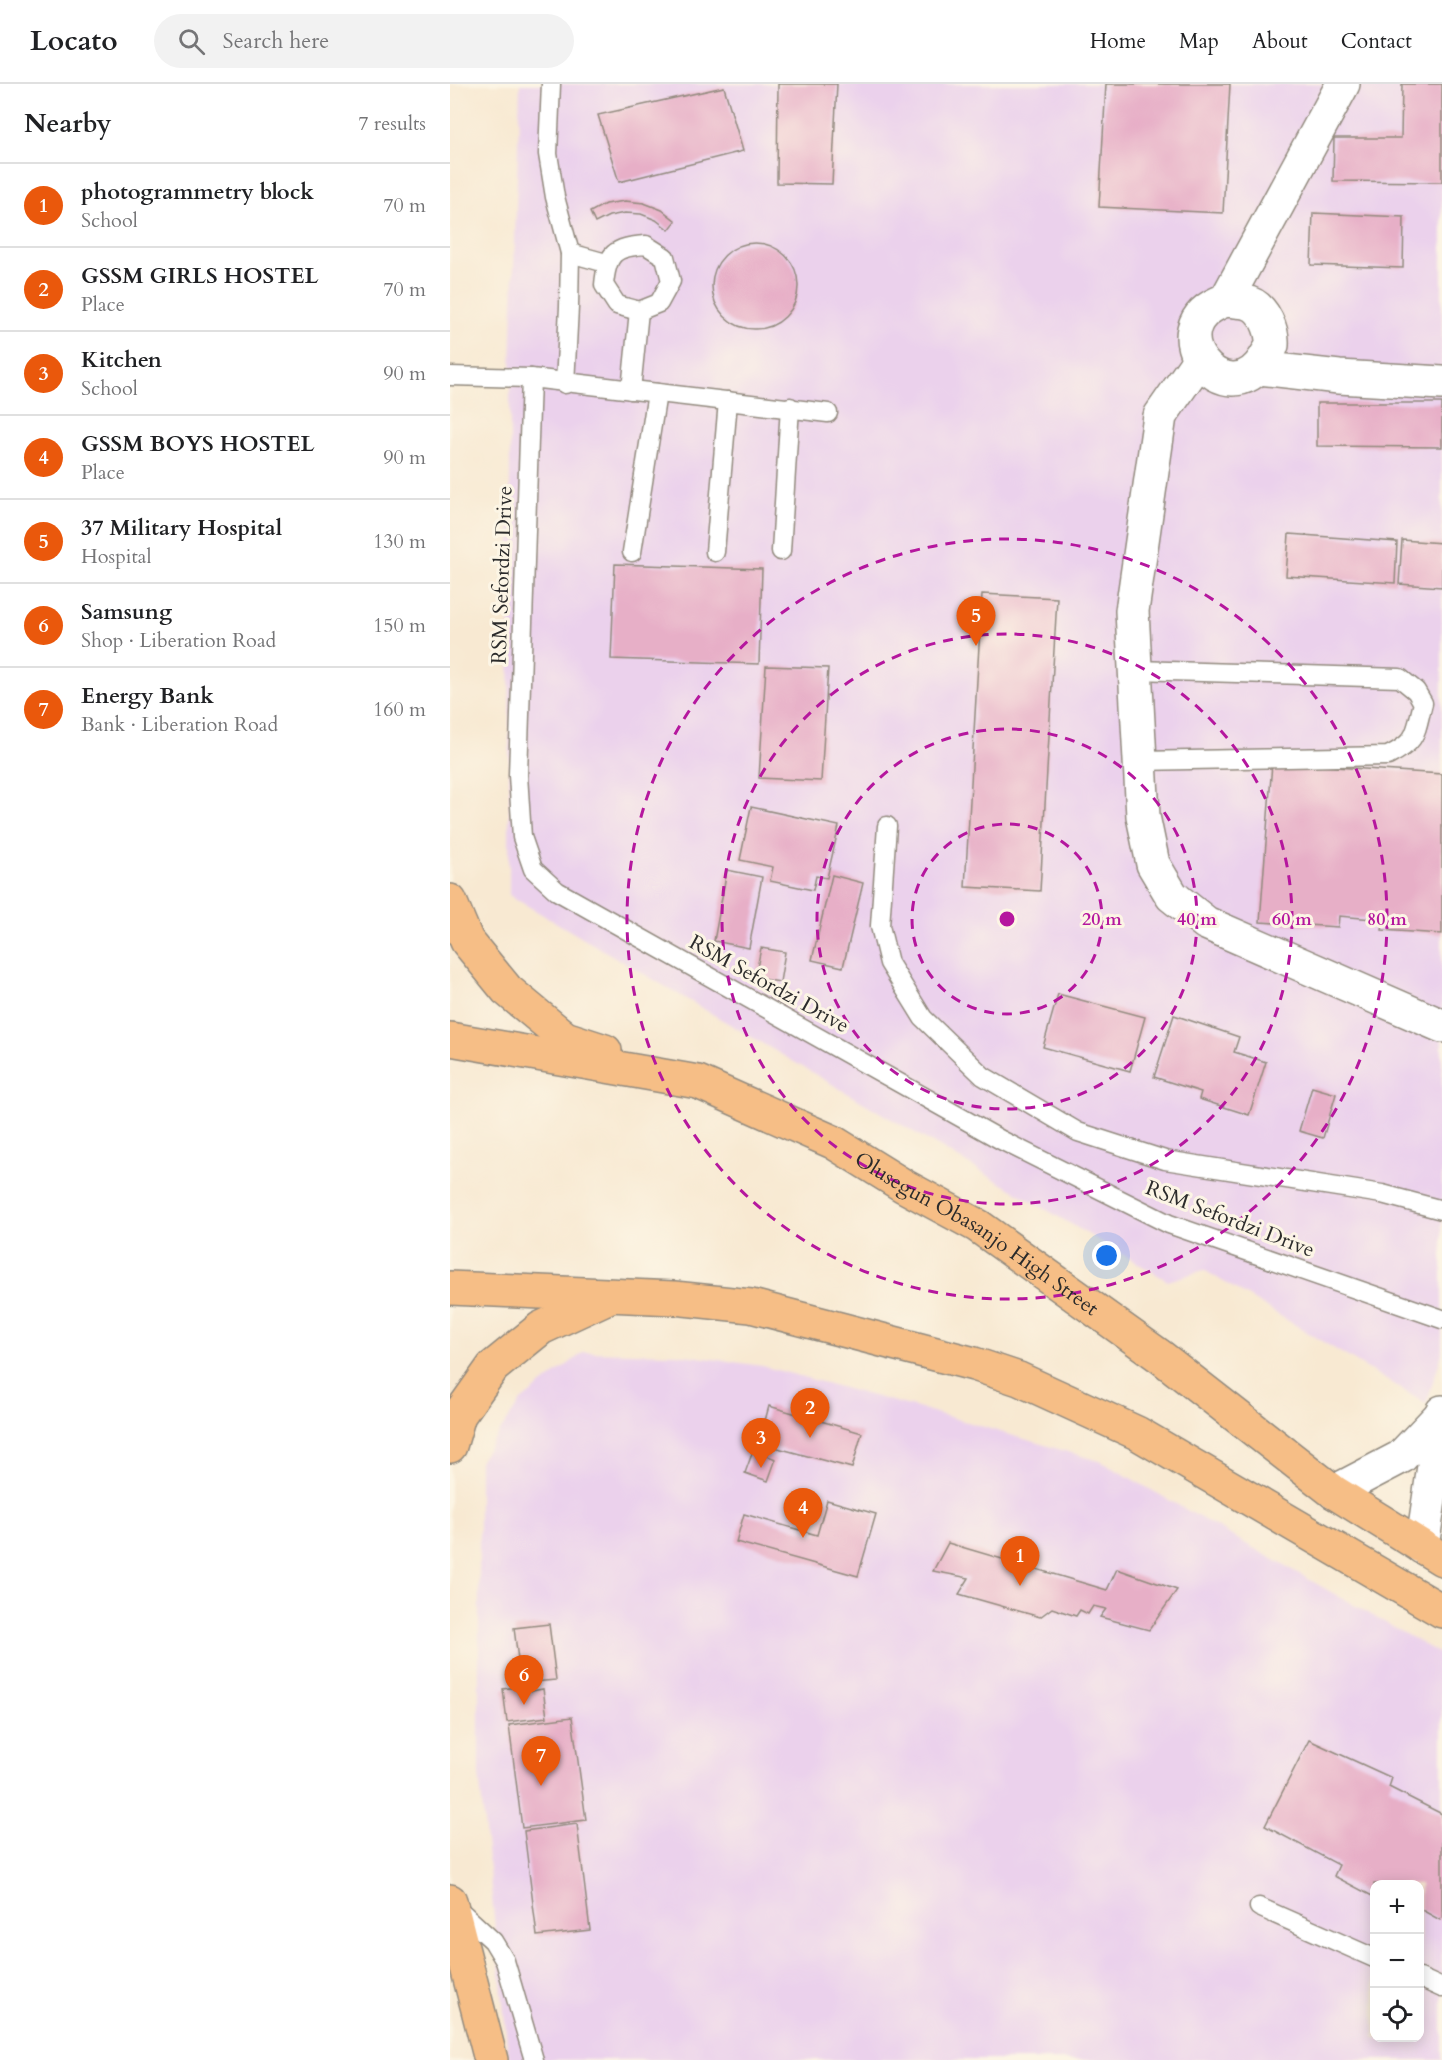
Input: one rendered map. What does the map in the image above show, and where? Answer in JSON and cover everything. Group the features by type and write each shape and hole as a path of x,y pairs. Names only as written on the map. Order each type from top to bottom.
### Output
{"main road":[{"path":"450,901 467,941 507,990 565,1038 698,1082"},
{"name":"Olusegun Obasanjo High Street","path":"450,1039 698,1082 833,1142 904,1186 978,1226 1161,1357 1334,1492 1432,1553"},
{"path":"450,1288 612,1295 751,1306 974,1364 1019,1379 1137,1433 1442,1611"},
{"path":"450,1446 459,1415 493,1366 541,1329 612,1295"},
{"path":"450,1901 491,2060"}],"street":[{"path":"1226,300 1343,84"},
{"path":"1226,300 1251,303 1269,322 1272,346 1259,368 1244,376 1227,378 1211,372 1199,360 1194,348 1193,335 1204,312 1214,304 1226,300"},
{"path":"1199,360 1160,416 1132,611 1143,816 1153,864 1172,896 1206,923 1442,1026"},
{"path":"1259,368 1339,377 1442,382"},
{"path":"1334,1492 1401,1457 1442,1413"},
{"path":"1432,1553 1442,1413"}],"lane":[{"path":"551,84 548,154 555,197 570,253 565,384"},
{"path":"646,244 665,256 671,281 660,303 639,312 617,305 604,285 606,263 623,247 646,244"},
{"path":"570,253 606,263"},
{"path":"631,390 639,312"},
{"path":"450,376 531,378 565,384 828,413"},
{"name":"RSM Sefordzi Drive","path":"531,378 518,775 522,837 533,869 557,891 1001,1140 1169,1224 1442,1319"},
{"path":"632,552 657,393"},
{"path":"715,552 728,401"},
{"path":"781,551 790,407"},
{"path":"1136,670 1400,678 1416,691 1423,703 1414,736 1405,747 1388,756 1140,760"},
{"path":"887,826 880,926 889,963 924,1018 983,1076 1078,1132 1166,1160 1382,1194 1442,1210"},
{"path":"450,1901 493,1941 505,1961 534,2060"},
{"path":"1259,1907 1370,1956"},
{"path":"1424,1980 1442,1988"}],"shaded area":[{"path":"520,84 1442,84 1442,1354 1426,1404 1204,1270 1168,1281 509,895 510,397"},
{"path":"584,1352 677,1354 762,1366 936,1413 1102,1462 1442,1655 1442,2060 509,2060 479,1774 479,1461 521,1401"}],"building":[{"path":"778,84 837,84 832,184 777,183"},
{"path":"1106,84 1230,84 1223,213 1099,207"},
{"path":"1402,84 1442,84 1442,182 1333,181 1334,138 1401,138"},
{"path":"724,87 743,151 619,182 598,115"},
{"path":"625,201 644,203 662,210 676,221 669,230 656,220 641,214 625,213 609,216 595,223 590,212 605,204"},
{"path":"1313,213 1404,217 1403,268 1311,265"},
{"path":"755,243 772,246 786,255 795,269 798,286 795,303 786,317 772,326 755,329 738,326 724,317 715,303 712,286 715,269 724,255 738,246"},
{"path":"1317,403 1442,403 1442,447 1317,446"},
{"path":"1289,534 1397,542 1395,583 1286,576"},
{"path":"1402,540 1442,543 1442,587 1399,584"},
{"path":"615,564 762,569 759,664 611,659"},
{"path":"982,594 1057,598 1040,891 965,887"},
{"path":"766,666 828,668 821,781 759,778"},
{"path":"1272,763 1442,774 1442,934 1382,930 1384,920 1339,916 1338,927 1260,922"},
{"path":"751,807 839,826 827,878 816,876 813,890 770,881 773,867 740,860"},
{"path":"727,870 762,877 749,948 714,941"},
{"path":"832,875 863,883 843,967 812,960"},
{"path":"761,948 785,952 780,982 755,978"},
{"path":"1058,994 1145,1017 1130,1071 1043,1047"},
{"path":"1174,1015 1239,1037 1234,1052 1266,1062 1249,1115 1199,1099 1201,1092 1154,1077"},
{"path":"1312,1087 1336,1094 1323,1138 1299,1131"},
{"path":"769,1406 862,1433 852,1468 759,1443"},
{"path":"753,1451 776,1459 768,1481 745,1473"},
{"path":"827,1500 876,1514 858,1576 736,1542 744,1514 817,1535"},
{"path":"948,1543 1107,1590 1117,1569 1177,1590 1149,1630 1100,1617 1106,1609 1093,1606 1088,1614 1080,1610 1076,1616 1052,1608 1040,1617 959,1594 969,1578 933,1571"},
{"path":"549,1624 556,1680 521,1683 514,1628"},
{"path":"532,1685 532,1691 543,1689 547,1717 507,1722 503,1689"},
{"path":"572,1717 586,1820 522,1828 509,1725"},
{"path":"1309,1740 1392,1778 1389,1787 1442,1814 1442,1917 1440,1920 1424,1911 1424,1880 1370,1880 1370,1895 1334,1876 1339,1865 1265,1826"},
{"path":"577,1824 590,1930 537,1936 524,1831"}],"place":[{"name":"37 Military Hospital","path":"976,646"},
{"name":"GSSM GIRLS HOSTEL","path":"810,1438"},
{"name":"Kitchen","path":"761,1468"},
{"name":"GSSM BOYS HOSTEL","path":"803,1538"},
{"name":"photogrammetry block","path":"1020,1586"},
{"name":"Samsung","path":"524,1705"},
{"name":"Energy Bank","path":"541,1786"}]}
